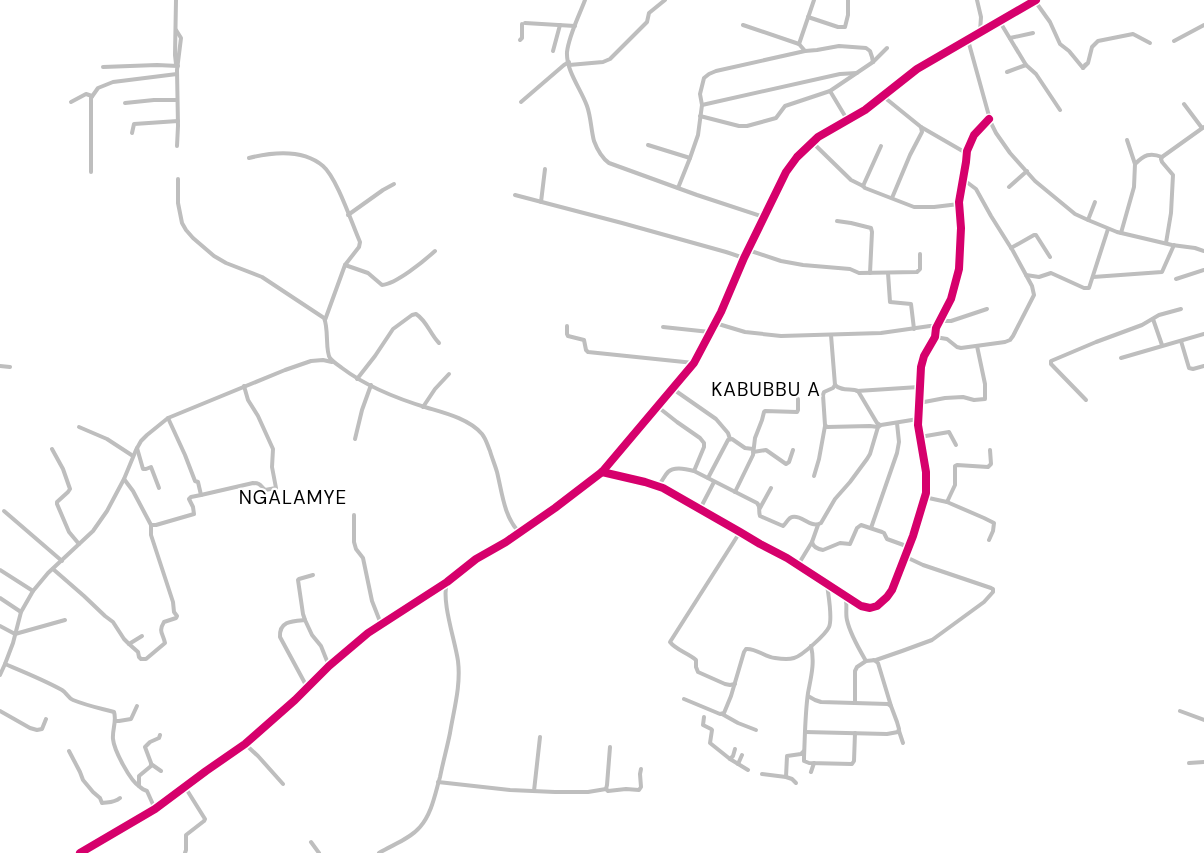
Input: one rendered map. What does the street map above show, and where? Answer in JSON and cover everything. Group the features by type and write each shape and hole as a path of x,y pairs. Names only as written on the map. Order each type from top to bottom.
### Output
{"street":[{"path":"176,0 175,55 178,66 177,146"},
{"path":"585,0 569,42 567,53 569,64 587,106 594,140 605,160 678,188 764,216"},
{"path":"521,102 564,65 610,60 647,22 649,13 665,0"},
{"path":"799,44 814,0"},
{"path":"808,17 838,27 845,27 848,15 848,0"},
{"path":"977,0 981,17 980,32"},
{"path":"80,853 155,809 245,744 359,640 447,582 476,559 506,542 602,472 694,363 790,166 812,142 884,97 917,70 1035,0 1050,22 1060,44 1069,51 1083,68 1088,63 1092,47 1098,41 1134,34 1150,43"},
{"path":"1000,22 1026,65 1036,74 1060,110"},
{"path":"520,40 524,24 575,26"},
{"path":"553,51 560,25"},
{"path":"742,25 799,44 806,51"},
{"path":"1174,42 1204,25"},
{"path":"1010,38 1033,33"},
{"path":"968,40 989,119 1006,148 1036,181 1070,210 1108,229 1204,251"},
{"path":"678,188 698,135 702,105 700,94 704,78 709,74 806,51 839,46 866,48 870,51 873,62"},
{"path":"700,116 739,126 747,126 776,118 785,106 830,91 873,62 887,48"},
{"path":"1007,72 1026,65"},
{"path":"103,67 178,66"},
{"path":"702,105 840,74 858,73"},
{"path":"91,172 92,96 98,88 113,82 177,74"},
{"path":"830,91 848,121"},
{"path":"72,102 86,94 92,96"},
{"path":"884,97 923,130 966,153"},
{"path":"125,103 176,100"},
{"path":"1162,157 1203,127 1184,104"},
{"path":"602,472 658,486 787,558 865,607 878,606 892,590 906,557 924,497 927,478 918,419 922,362 951,299 959,269 960,204 966,153 974,135 989,119"},
{"path":"132,133 134,124 178,121"},
{"path":"892,198 923,130"},
{"path":"1121,233 1134,187 1136,164 1127,140"},
{"path":"812,142 851,180 865,188 916,207 960,204"},
{"path":"648,145 690,158"},
{"path":"863,186 881,146"},
{"path":"249,158 266,154 298,154 309,157 328,172 342,197 360,242 359,247 345,264 325,320 328,354 335,363 357,378 423,406 448,414 468,423 482,433 494,460 510,520 519,532"},
{"path":"1136,164 1151,154 1162,157"},
{"path":"1162,157 1162,162 1173,175 1171,213 1166,243"},
{"path":"541,202 545,169"},
{"path":"1009,187 1027,171"},
{"path":"178,179 178,203 182,223 193,238 214,256 226,263 262,277 322,316 325,320"},
{"path":"935,337 947,338 957,347 961,348 1010,340 1034,295 1034,290 1012,248 976,189 968,183 962,182"},
{"path":"348,215 394,184"},
{"path":"515,195 744,258"},
{"path":"1088,220 1095,202"},
{"path":"837,221 871,228 870,273"},
{"path":"1026,275 1039,277 1051,273 1087,289 1089,288 1108,229"},
{"path":"1012,248 1034,234 1050,257"},
{"path":"1093,277 1162,272 1174,245"},
{"path":"748,250 780,261 850,269 859,273 917,272 919,271 920,254"},
{"path":"345,264 368,273 382,284 388,284 412,269 435,251"},
{"path":"1176,279 1204,270"},
{"path":"888,273 890,302 910,304 914,329"},
{"path":"940,321 951,321 986,309"},
{"path":"1086,400 1051,364 1051,361 1153,320 1160,315 1181,309"},
{"path":"357,378 393,329 412,314 420,316 439,342"},
{"path":"1153,320 1162,345"},
{"path":"715,323 745,332 780,336 881,333 932,326 936,328"},
{"path":"567,326 567,334 584,340 588,352 694,363"},
{"path":"663,327 710,332"},
{"path":"1120,358 1204,334"},
{"path":"831,335 835,388"},
{"path":"1181,341 1189,368 1204,366"},
{"path":"919,404 963,397 974,400 985,399 985,384 978,346"},
{"path":"323,360 328,354"},
{"path":"0,675 21,612 32,592 93,530 107,510 124,479 137,448 147,435 168,418 285,370 311,361 323,360 335,363"},
{"path":"0,366 10,367"},
{"path":"423,406 449,374"},
{"path":"355,439 362,410 371,385"},
{"path":"152,525 194,514 189,500 191,497 201,494 258,482 265,490 276,488 272,468 273,449 258,416 248,400 244,386"},
{"path":"814,476 826,426 823,395 825,391 835,388 857,391 919,387"},
{"path":"673,389 718,421 730,438 745,448 753,451 766,450 786,464 789,462 793,450"},
{"path":"798,565 812,542 818,525 835,499 870,454 877,425 857,391"},
{"path":"735,492 753,451 755,438 764,412 797,412 798,399"},
{"path":"658,407 704,443 694,471"},
{"path":"168,418 195,481 198,482 201,494"},
{"path":"826,426 829,428 877,425 918,419"},
{"path":"872,528 897,453 899,442 897,423"},
{"path":"79,427 107,439 133,456"},
{"path":"920,437 949,432 956,445"},
{"path":"708,478 730,438"},
{"path":"137,448 143,469 151,467 159,488"},
{"path":"52,449 63,469 70,489 57,504 69,532 79,544"},
{"path":"947,502 955,485 955,466 988,467 991,464 990,450"},
{"path":"658,486 670,470 694,471 757,503 760,508"},
{"path":"53,569 113,622 124,639 138,652 141,659 146,659 165,643 160,627 164,622 177,616 174,612 171,594 151,535 152,525 124,479"},
{"path":"700,509 714,482"},
{"path":"771,488 760,508 760,516 782,526 785,526 789,519 793,517 818,525"},
{"path":"924,497 947,502 994,524 989,540"},
{"path":"4,511 62,561"},
{"path":"354,515 354,542 363,558 372,601 381,624"},
{"path":"812,542 817,548 823,550 840,544 850,544 857,528 860,526 884,533 887,539 909,547"},
{"path":"735,684 725,684 698,672 696,660 673,646 670,642 740,532"},
{"path":"856,703 855,671 857,667 866,661 932,640 984,602 993,592 993,589 988,586 906,557"},
{"path":"0,570 32,592"},
{"path":"313,575 298,580 303,614 312,635 321,646 329,666"},
{"path":"379,853 414,833 421,826 432,806 445,756 457,695 459,672 446,600 445,587 447,582"},
{"path":"722,714 735,684 746,649 751,649 770,658 793,658 799,656 826,631 830,625 827,584"},
{"path":"844,595 847,620 856,643 866,661"},
{"path":"0,598 21,612"},
{"path":"0,626 15,634 65,620"},
{"path":"305,620 285,623 280,631 280,637 307,687"},
{"path":"129,644 142,636"},
{"path":"810,646 813,662 808,696 804,761 809,763 853,763 854,733"},
{"path":"874,660 878,663 903,742"},
{"path":"5,664 66,692 72,700 114,712 114,745 126,771 139,787 147,791 155,809"},
{"path":"808,696 821,702 888,704 891,706"},
{"path":"684,699 756,730"},
{"path":"115,720 131,720 137,706"},
{"path":"0,711 37,730 42,728 46,718"},
{"path":"1180,711 1204,720"},
{"path":"704,717 703,725 712,730 709,741 748,770"},
{"path":"805,732 894,733 899,731"},
{"path":"160,735 159,738 150,742 145,747 151,764 161,771"},
{"path":"534,791 540,737"},
{"path":"245,744 283,784"},
{"path":"606,789 610,747"},
{"path":"730,758 733,756 735,749"},
{"path":"69,751 83,780 102,802 116,801 120,798"},
{"path":"786,777 787,756 801,754 804,751"},
{"path":"738,764 742,755"},
{"path":"1189,763 1204,762"},
{"path":"811,772 814,763"},
{"path":"131,778 139,776 140,773 149,769 151,764"},
{"path":"438,782 510,790 555,792 588,792 606,789 608,791 639,790 641,787 641,768"},
{"path":"762,774 786,777 796,783"},
{"path":"139,776 139,787"},
{"path":"185,787 205,819 186,835 185,853"},
{"path":"311,842 320,853"}],"cycle path":[{"path":"80,853 155,809 245,744 295,700 329,666 368,633 447,582 476,559 506,542 602,472 694,363 721,312 744,258 786,172 797,157 818,137 865,110 917,69 1036,0"},
{"path":"602,472 663,488 787,558 861,606 870,608 877,606 887,597 892,590 913,536 926,493 926,472 918,425 921,367 924,356 935,337 936,328 951,299 959,269 961,228 959,202 967,151 974,135 989,119"}],"district":[{"name":"KABUBBU A","path":"766,389"},
{"name":"NGALAMYE","path":"293,497"}]}
